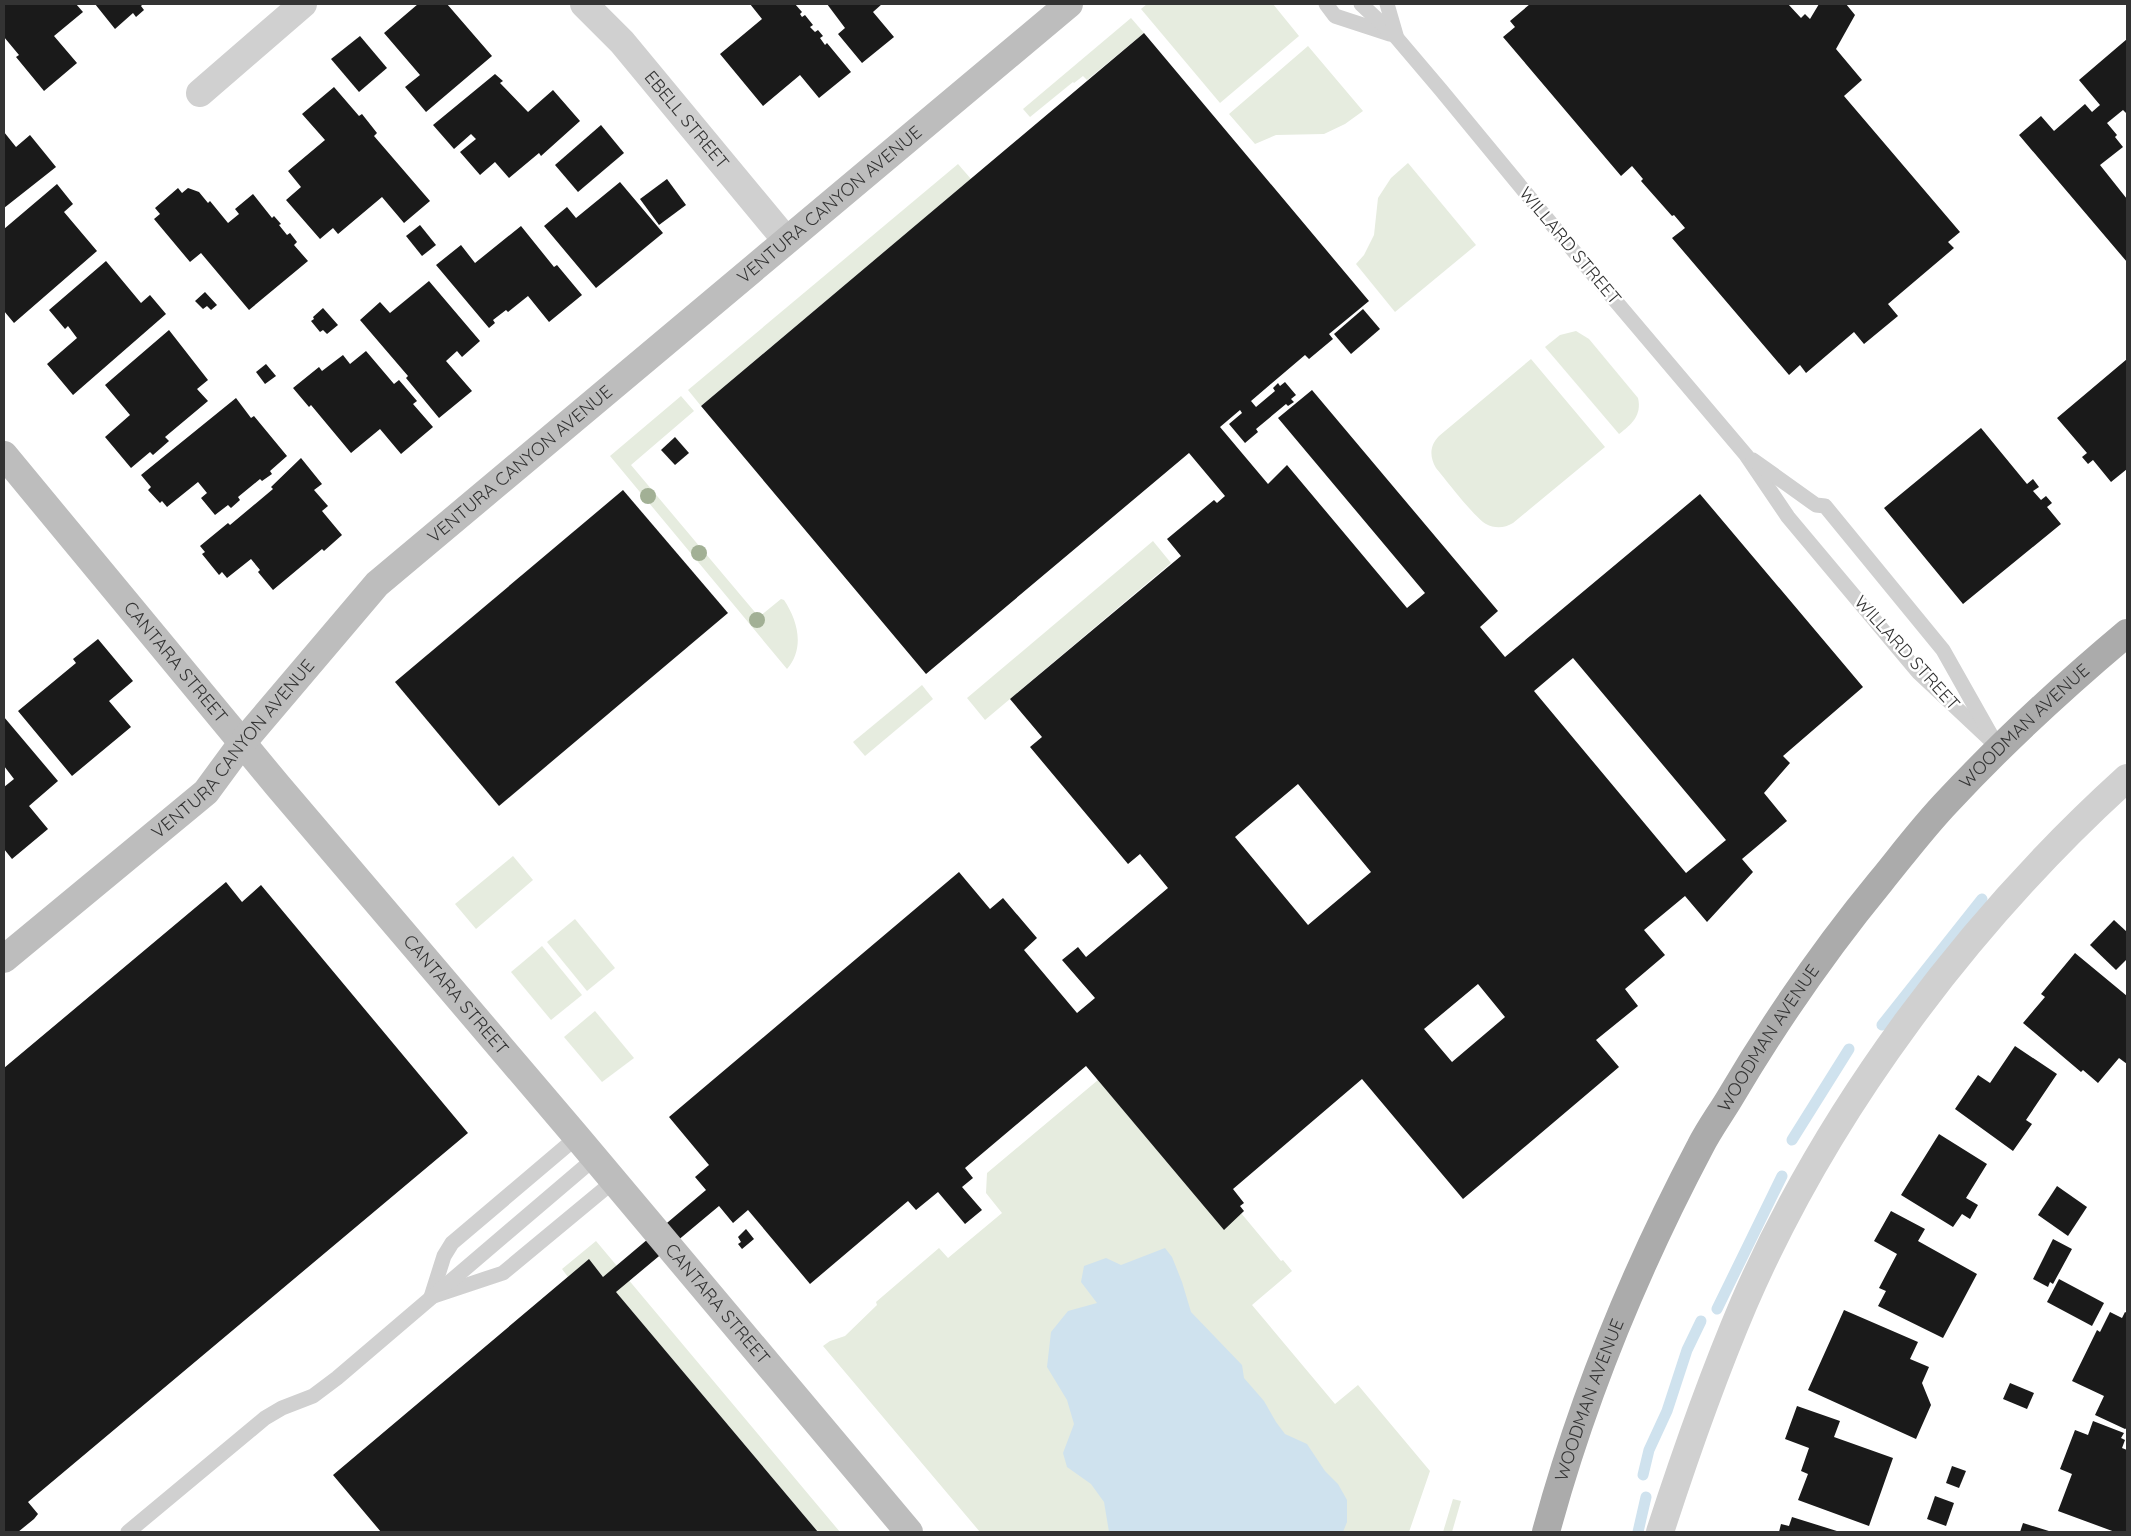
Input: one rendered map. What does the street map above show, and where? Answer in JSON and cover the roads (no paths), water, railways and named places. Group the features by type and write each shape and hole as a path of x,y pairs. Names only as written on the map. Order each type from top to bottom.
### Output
{"main road":[{"name":"WOODMAN AVENUE","path":"1546,1532 1562,1473 1601,1364 1628,1296 1701,1144 1756,1054 1820,958 1904,852 1947,802 1999,748 2127,633"}],"street":[{"path":"200,94 303,4"},
{"name":"EBELL STREET","path":"584,4 622,42 786,240"},
{"name":"VENTURA CANYON AVENUE","path":"4,959 206,792 242,743 377,584 1069,4"},
{"name":"CANTARA STREET","path":"4,455 242,743 578,1137 909,1532"},
{"path":"1660,1532 1694,1427 1745,1302 1807,1180 1855,1100 1911,1018 1956,958 2000,905 2062,839 2127,778"}],"lane":[{"path":"1326,4 1335,16 1396,36"},
{"name":"WILLARD STREET","path":"1361,4 1396,36 1597,280 1746,455 1788,517 1912,664 1999,748"},
{"name":"WILLARD STREET","path":"1387,4 1396,36"},
{"name":"WILLARD STREET","path":"1746,455 1816,505 1825,506 1943,650 1999,748"},
{"path":"431,1297 444,1256 452,1243 578,1137"},
{"path":"128,1532 265,1418 282,1408 299,1403 319,1392 595,1158"},
{"path":"431,1297 503,1273 614,1180"}],"water":[{"path":"1165,1248 1172,1257 1191,1312 1242,1365 1244,1378 1264,1401 1285,1434 1307,1444 1325,1471 1338,1484 1347,1500 1347,1522 1343,1532 1109,1532 1104,1502 1091,1484 1067,1467 1063,1453 1074,1424 1067,1400 1047,1367 1051,1332 1068,1311 1097,1303 1081,1282 1084,1266 1106,1258 1121,1265"}],"waterway":[{"path":"1882,1025 1982,899"},
{"path":"1792,1140 1849,1049"},
{"path":"1717,1309 1782,1176"},
{"path":"1643,1475 1649,1450 1667,1411 1687,1350 1701,1321"},
{"path":"1638,1532 1646,1497"}]}
